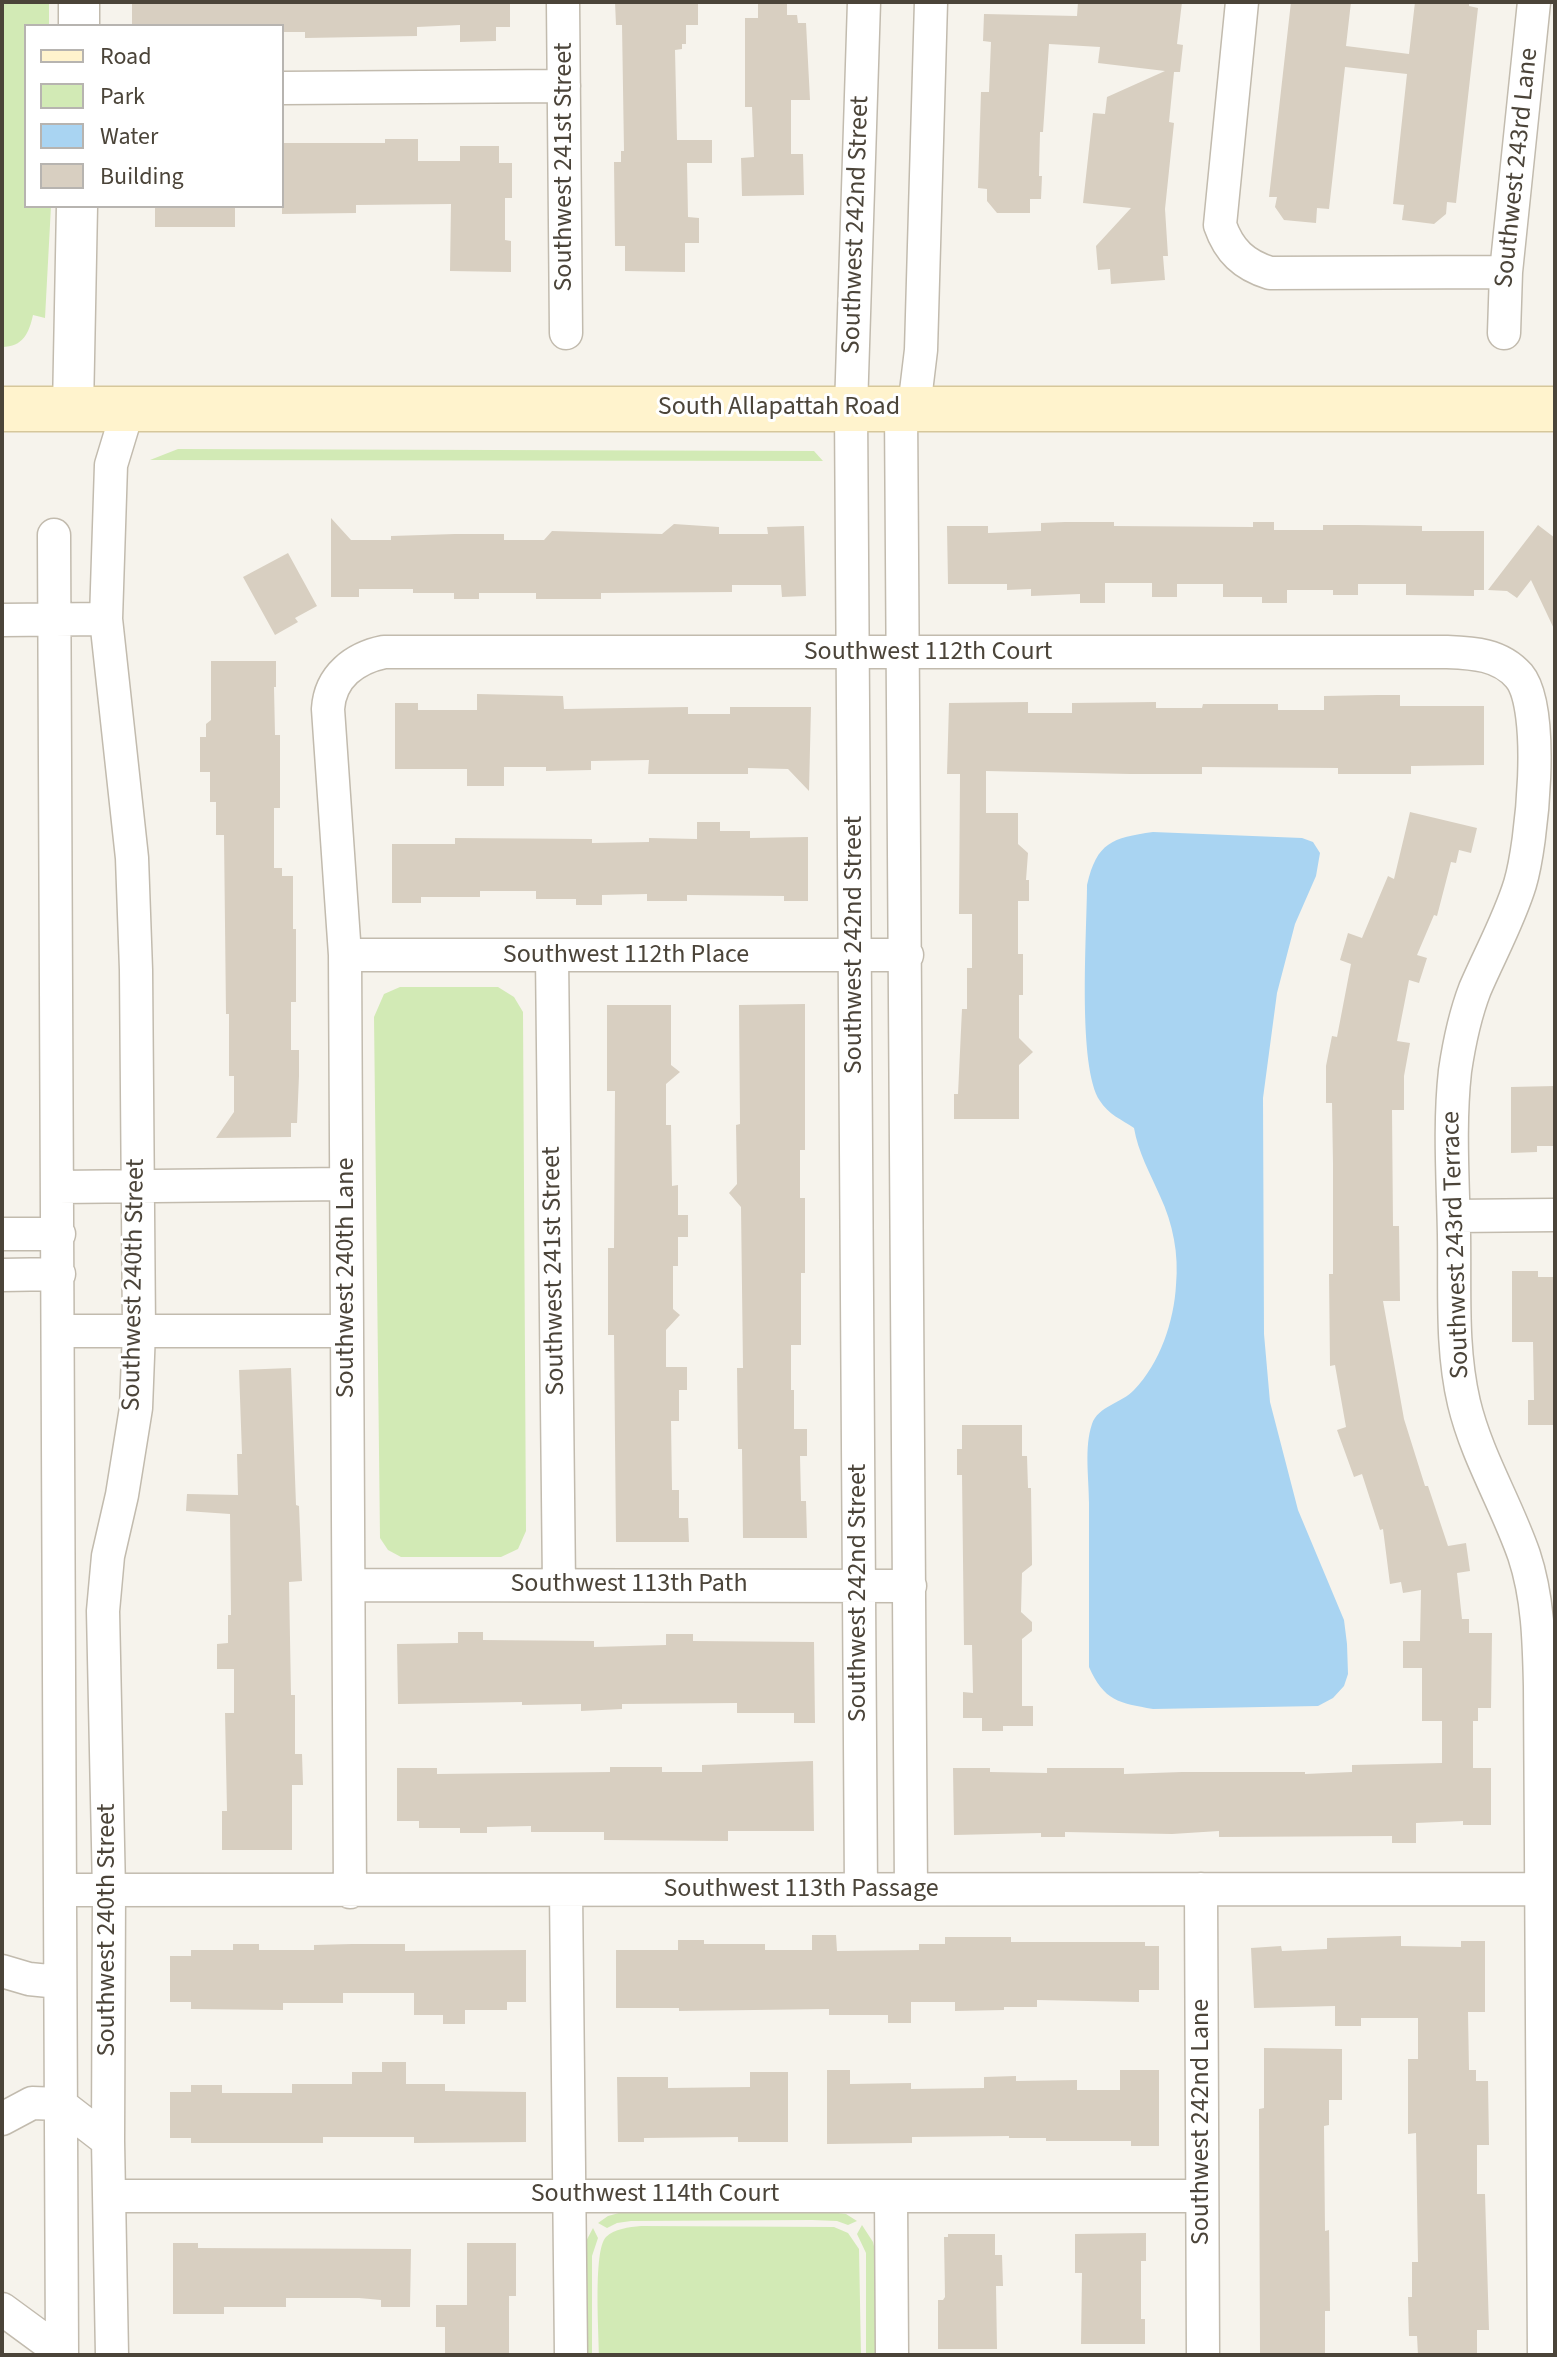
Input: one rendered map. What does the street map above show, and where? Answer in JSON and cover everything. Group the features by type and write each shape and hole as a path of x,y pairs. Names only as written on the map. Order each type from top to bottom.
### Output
{"main road":[{"name":"South Allapattah Road","path":"2,409 1555,409"}],"street":[{"path":"79,2 79,24"},
{"name":"Southwest 241st Street","path":"563,2 566,333"},
{"name":"Southwest 242nd Street","path":"861,1889 851,408 864,2"},
{"name":"Southwest 242nd Street","path":"911,1889 903,653 907,408 921,350 931,2"},
{"path":"1242,2 1220,225 1225,240 1236,256 1252,267 1270,273 1506,272"},
{"name":"Southwest 243rd Lane","path":"1504,333 1506,272 1534,2"},
{"path":"284,88 564,86"},
{"path":"73,409 77,208"},
{"name":"Southwest 240th Street","path":"112,2355 104,1588 136,1408 139,1331 132,858 106,619 111,465 128,409"},
{"name":"Southwest 240th Street","path":"54,535 62,2354"},
{"path":"2,620 106,619"},
{"name":"Southwest 112th Court","path":"345,670 356,660 384,652 1447,652 1488,656 1511,669"},
{"name":"Southwest 243rd Terrace","path":"1511,669 1526,686 1533,714 1530,823 1521,880 1473,993 1461,1041 1453,1100 1455,1343 1464,1403 1473,1436 1513,1526 1532,1584 1540,1686 1542,1889 1549,2024 1544,2355"},
{"name":"Southwest 240th Lane","path":"345,670 333,688 328,709 345,955 350,1892"},
{"name":"Southwest 112th Place","path":"345,955 907,955"},
{"name":"Southwest 241st Street","path":"552,956 559,1585"},
{"path":"58,1187 346,1184"},
{"path":"1454,1216 1555,1215"},
{"path":"2,1234 59,1234"},
{"path":"2,1275 59,1274"},
{"path":"59,1331 347,1331"},
{"name":"Southwest 113th Path","path":"349,1585 910,1586"},
{"name":"Southwest 242nd Lane","path":"1201,1889 1203,2355"},
{"name":"Southwest 113th Passage","path":"60,1890 1542,1889"},
{"path":"566,1891 571,2355"},
{"path":"2,1971 29,1979 59,1982"},
{"path":"2,2119 32,2103 60,2104 108,2141"},
{"name":"Southwest 114th Court","path":"109,2196 1202,2196"},
{"path":"891,2196 892,2355"},
{"path":"2,2309 62,2354"}],"green space":[{"path":"2,2 49,2 49,24 24,24 24,208 51,208 45,318 33,315 24,338 15,345 2,347"},
{"path":"178,449 814,451 823,461 150,460"},
{"path":"400,987 498,987 514,997 523,1012 526,1531 518,1549 501,1557 401,1557 388,1550 380,1538 374,1017 384,994"},
{"path":"626,2211 823,2211 846,2214 857,2221 848,2225 837,2221 812,2220 631,2221 607,2228 598,2223 608,2216"},
{"path":"862,2225 873,2242 876,2255 875,2355 866,2355 866,2253 857,2234"},
{"path":"641,2226 834,2227 848,2233 859,2249 861,2355 599,2355 598,2275 602,2245 613,2232"},
{"path":"593,2228 598,2238 592,2256 592,2355 583,2355 584,2245"}],"water":[{"path":"1153,832 1302,838 1313,842 1320,853 1316,876 1295,924 1277,993 1263,1098 1264,1334 1270,1402 1298,1510 1344,1620 1347,1644 1348,1674 1344,1686 1333,1698 1318,1706 1153,1709 1131,1705 1107,1694 1089,1667 1088,1443 1092,1424 1099,1413 1134,1390 1151,1367 1169,1327 1177,1273 1176,1251 1168,1217 1141,1154 1134,1128 1107,1110 1093,1084 1086,1030 1087,885 1096,859 1108,845 1127,837"}],"building":[{"path":"132,2 510,2 510,27 496,27 496,41 460,42 460,25 417,27 417,36 305,38 305,32 284,32 284,24 132,24"},
{"path":"615,2 698,2 698,25 686,25 686,44 682,44 682,49 675,50 677,140 712,140 712,163 687,163 688,217 699,218 699,243 685,243 685,272 625,271 625,246 615,246 614,162 621,162 621,151 624,151 622,25 616,25"},
{"path":"1078,2 1182,2 1177,44 1183,45 1180,72 1174,72 1169,122 1174,123 1165,209 1168,256 1163,256 1165,280 1111,284 1110,269 1098,270 1096,246 1131,208 1083,203 1093,113 1105,114 1107,97 1165,71 1098,63 1100,47 1049,44 1043,132 1040,132 1041,199 1030,199 1030,213 997,213 987,201 987,189 978,188 981,92 989,92 991,42 983,41 984,14 1077,16"},
{"path":"1291,2 1351,2 1346,46 1409,54 1415,2 1469,2 1469,6 1478,8 1456,203 1447,202 1446,214 1434,224 1402,220 1404,205 1393,204 1407,74 1345,67 1329,209 1317,208 1316,223 1284,220 1275,207 1277,197 1269,197"},
{"path":"758,3 787,3 787,15 797,15 798,23 806,23 810,100 791,100 791,154 803,154 804,195 742,196 741,158 754,157 752,107 745,107 745,18 758,18"},
{"path":"385,139 418,139 418,161 460,161 460,146 499,146 499,163 512,163 512,198 505,198 505,240 511,241 511,272 450,271 451,204 356,205 356,213 282,214 284,143 385,143"},
{"path":"155,208 235,208 235,227 155,227"},
{"path":"331,518 351,540 391,540 391,536 504,534 504,540 544,540 552,531 662,534 674,524 719,527 719,534 768,534 767,527 804,526 806,596 782,597 781,585 732,585 732,592 601,593 601,599 536,599 536,593 479,593 479,599 454,599 454,593 413,593 413,589 359,589 359,597 331,597"},
{"path":"1114,522 1114,526 1253,527 1253,522 1274,522 1274,530 1323,530 1323,525 1358,525 1422,526 1422,531 1484,531 1484,590 1474,590 1474,596 1406,595 1406,584 1358,584 1358,595 1333,595 1333,590 1287,590 1287,603 1262,603 1262,597 1223,597 1223,584 1177,584 1177,597 1152,597 1152,583 1105,583 1105,603 1080,603 1080,594 1031,596 1031,589 1007,590 1007,584 948,584 947,526 988,526 988,533 1041,531 1041,523"},
{"path":"1538,525 1555,538 1555,631 1531,580 1517,598 1507,591 1488,590"},
{"path":"288,553 317,606 295,618 298,622 275,635 243,577"},
{"path":"211,661 276,661 275,735 280,735 280,808 274,808 274,868 282,868 282,876 293,876 293,929 296,929 296,1002 291,1002 291,1050 299,1050 299,1076 297,1123 291,1123 291,1137 216,1138 234,1112 234,1076 229,1076 229,1014 226,1014 224,835 216,835 216,802 210,802 210,772 200,772 200,737 206,737 206,724 211,720"},
{"path":"477,694 563,696 564,709 688,707 688,714 730,714 730,707 811,707 809,791 788,769 748,768 748,774 648,774 649,760 591,761 591,770 546,771 546,767 504,767 504,786 467,786 467,769 395,769 395,703 418,703 418,710 477,710"},
{"path":"1400,695 1400,706 1484,706 1484,765 1411,766 1411,774 1338,774 1338,768 1202,767 1202,774 986,771 986,813 1018,813 1018,844 1028,853 1026,880 1029,880 1029,901 1018,901 1018,954 1023,954 1019,1038 1033,1052 1019,1065 1019,1119 954,1119 962,1009 967,1009 967,968 972,968 972,914 959,914 960,774 947,774 949,703 1028,702 1028,713 1072,713 1072,703 1156,702 1156,708 1202,708 1203,704 1278,704 1278,710 1324,710 1324,696"},
{"path":"1410,812 1477,828 1471,853 1459,850 1456,863 1451,862 1437,916 1434,915 1417,955 1427,958 1419,983 1409,980 1397,1041 1410,1043 1404,1076 1404,1110 1392,1110 1393,1226 1399,1226 1400,1301 1383,1301 1404,1419 1425,1486 1428,1486 1448,1546 1466,1543 1470,1571 1457,1573 1462,1619 1469,1619 1469,1633 1492,1633 1491,1708 1478,1708 1478,1721 1473,1721 1473,1768 1491,1768 1491,1825 1463,1825 1463,1821 1416,1823 1416,1843 1392,1843 1392,1836 1219,1837 1219,1831 1172,1834 1065,1832 1065,1837 1041,1837 1041,1833 954,1835 953,1768 1047,1773 1047,1768 1124,1768 1124,1774 1305,1774 1352,1772 1352,1765 1442,1763 1442,1721 1422,1721 1422,1668 1403,1668 1403,1641 1420,1641 1421,1590 1403,1593 1401,1582 1390,1584 1383,1529 1380,1530 1362,1474 1354,1477 1337,1430 1346,1427 1335,1365 1330,1366 1333,1164 1332,1103 1326,1103 1326,1066 1332,1036 1337,1037 1351,964 1340,960 1348,933 1362,938 1388,876 1394,879"},
{"path":"697,822 720,822 720,831 750,831 750,838 808,837 808,901 784,901 784,896 687,895 687,901 647,901 647,894 602,895 602,905 576,905 576,899 536,899 536,891 480,891 480,897 421,897 421,903 392,903 392,844 455,844 455,838 592,839 592,843 649,842 649,838 697,839"},
{"path":"805,1004 805,1150 800,1150 800,1198 805,1198 805,1273 801,1273 801,1345 791,1345 791,1390 794,1390 794,1429 807,1429 807,1456 800,1456 801,1501 806,1501 807,1538 743,1538 737,1368 743,1368 741,1207 729,1193 737,1184 739,1005"},
{"path":"607,1005 671,1005 671,1065 680,1072 666,1084 666,1125 671,1125 672,1186 678,1185 678,1215 688,1215 688,1237 678,1237 678,1266 673,1266 673,1309 680,1315 666,1330 666,1367 687,1367 687,1390 679,1390 679,1421 671,1421 672,1490 679,1490 679,1518 688,1518 689,1542 616,1542 614,1335 608,1335 608,1248 614,1248 615,1091 607,1091"},
{"path":"1555,1086 1555,1146 1537,1146 1537,1152 1511,1153 1511,1087"},
{"path":"1512,1271 1538,1271 1538,1277 1555,1277 1555,1425 1528,1425 1528,1400 1534,1400 1533,1342 1512,1342"},
{"path":"291,1368 302,1581 289,1582 291,1695 295,1695 295,1754 302,1754 303,1785 292,1785 292,1850 222,1850 222,1811 227,1811 225,1713 234,1713 234,1669 217,1669 217,1644 228,1643 228,1615 231,1615 230,1514 186,1511 187,1494 238,1495 237,1454 242,1454 239,1370"},
{"path":"962,1425 1022,1425 1022,1456 1027,1456 1028,1488 1031,1488 1032,1565 1022,1573 1021,1612 1032,1622 1032,1631 1022,1639 1022,1706 1033,1706 1033,1726 1003,1726 1003,1731 982,1731 982,1718 963,1718 963,1692 973,1693 972,1645 964,1645 962,1475 957,1475 957,1449 962,1449"},
{"path":"458,1632 483,1632 483,1640 594,1641 594,1647 666,1645 666,1634 693,1634 693,1641 814,1642 815,1723 794,1723 794,1713 737,1713 737,1703 622,1704 622,1709 581,1711 581,1704 398,1704 397,1644 458,1643"},
{"path":"813,1761 814,1831 728,1831 728,1841 604,1840 604,1832 531,1832 531,1826 487,1827 487,1833 460,1833 460,1828 419,1828 419,1821 397,1821 397,1768 437,1768 437,1774 610,1772 610,1767 662,1767 662,1772 702,1772 702,1765"},
{"path":"812,1935 836,1935 837,1951 919,1950 919,1944 945,1944 945,1937 1011,1937 1011,1942 1145,1942 1145,1946 1159,1946 1159,1990 1139,1990 1139,2002 1037,2000 1037,2007 1004,2007 1004,2010 955,2011 955,2002 911,2002 911,2023 888,2023 888,2015 829,2015 829,2009 679,2011 679,2008 616,2008 616,1950 678,1950 678,1940 704,1940 704,1944 765,1944 765,1950 812,1950"},
{"path":"1401,1936 1401,1946 1461,1947 1461,1941 1485,1941 1485,2012 1468,2012 1469,2070 1476,2070 1476,2081 1488,2081 1489,2145 1477,2145 1477,2194 1485,2194 1489,2330 1477,2330 1477,2355 1418,2355 1417,2336 1409,2336 1408,2297 1412,2297 1412,2262 1418,2262 1416,2133 1408,2134 1408,2059 1418,2059 1418,2018 1361,2018 1361,2026 1335,2026 1335,2006 1254,2008 1251,1948 1281,1946 1282,1951 1327,1949 1327,1938"},
{"path":"233,1944 259,1944 259,1950 314,1950 314,1945 405,1944 405,1951 526,1950 526,2002 507,2002 507,2010 465,2010 465,2024 443,2024 443,2015 414,2015 414,1993 343,1993 343,2003 283,2003 283,2010 191,2009 191,2002 170,2002 170,1956 191,1956 191,1950 233,1950"},
{"path":"1264,2048 1342,2049 1342,2100 1329,2100 1329,2125 1324,2126 1325,2231 1329,2230 1330,2311 1325,2311 1325,2355 1260,2355 1259,2109 1264,2108"},
{"path":"382,2062 406,2062 406,2084 445,2084 445,2091 526,2092 526,2142 414,2143 414,2137 323,2137 323,2143 191,2143 191,2138 170,2138 170,2092 191,2092 191,2085 222,2085 222,2093 292,2093 292,2084 352,2084 352,2072 382,2072"},
{"path":"827,2070 850,2070 850,2084 911,2083 911,2089 984,2088 984,2077 1016,2076 1016,2081 1077,2080 1077,2090 1120,2090 1120,2070 1159,2070 1159,2146 1131,2146 1131,2141 1046,2141 1046,2138 1009,2136 912,2137 912,2143 827,2144"},
{"path":"750,2072 788,2072 788,2142 738,2142 738,2137 644,2138 644,2142 618,2142 617,2077 668,2077 668,2088 750,2087"},
{"path":"1146,2233 1146,2261 1141,2261 1141,2319 1145,2319 1145,2344 1081,2344 1082,2273 1075,2273 1075,2234"},
{"path":"948,2234 995,2234 995,2255 1002,2255 1003,2286 996,2286 997,2349 938,2349 938,2300 945,2297 944,2237"},
{"path":"173,2243 198,2243 198,2248 411,2249 410,2307 381,2307 381,2300 359,2298 286,2298 286,2307 224,2307 224,2314 173,2314"},
{"path":"467,2243 516,2243 516,2296 509,2296 509,2355 445,2355 445,2327 436,2327 436,2305 467,2305"}]}
